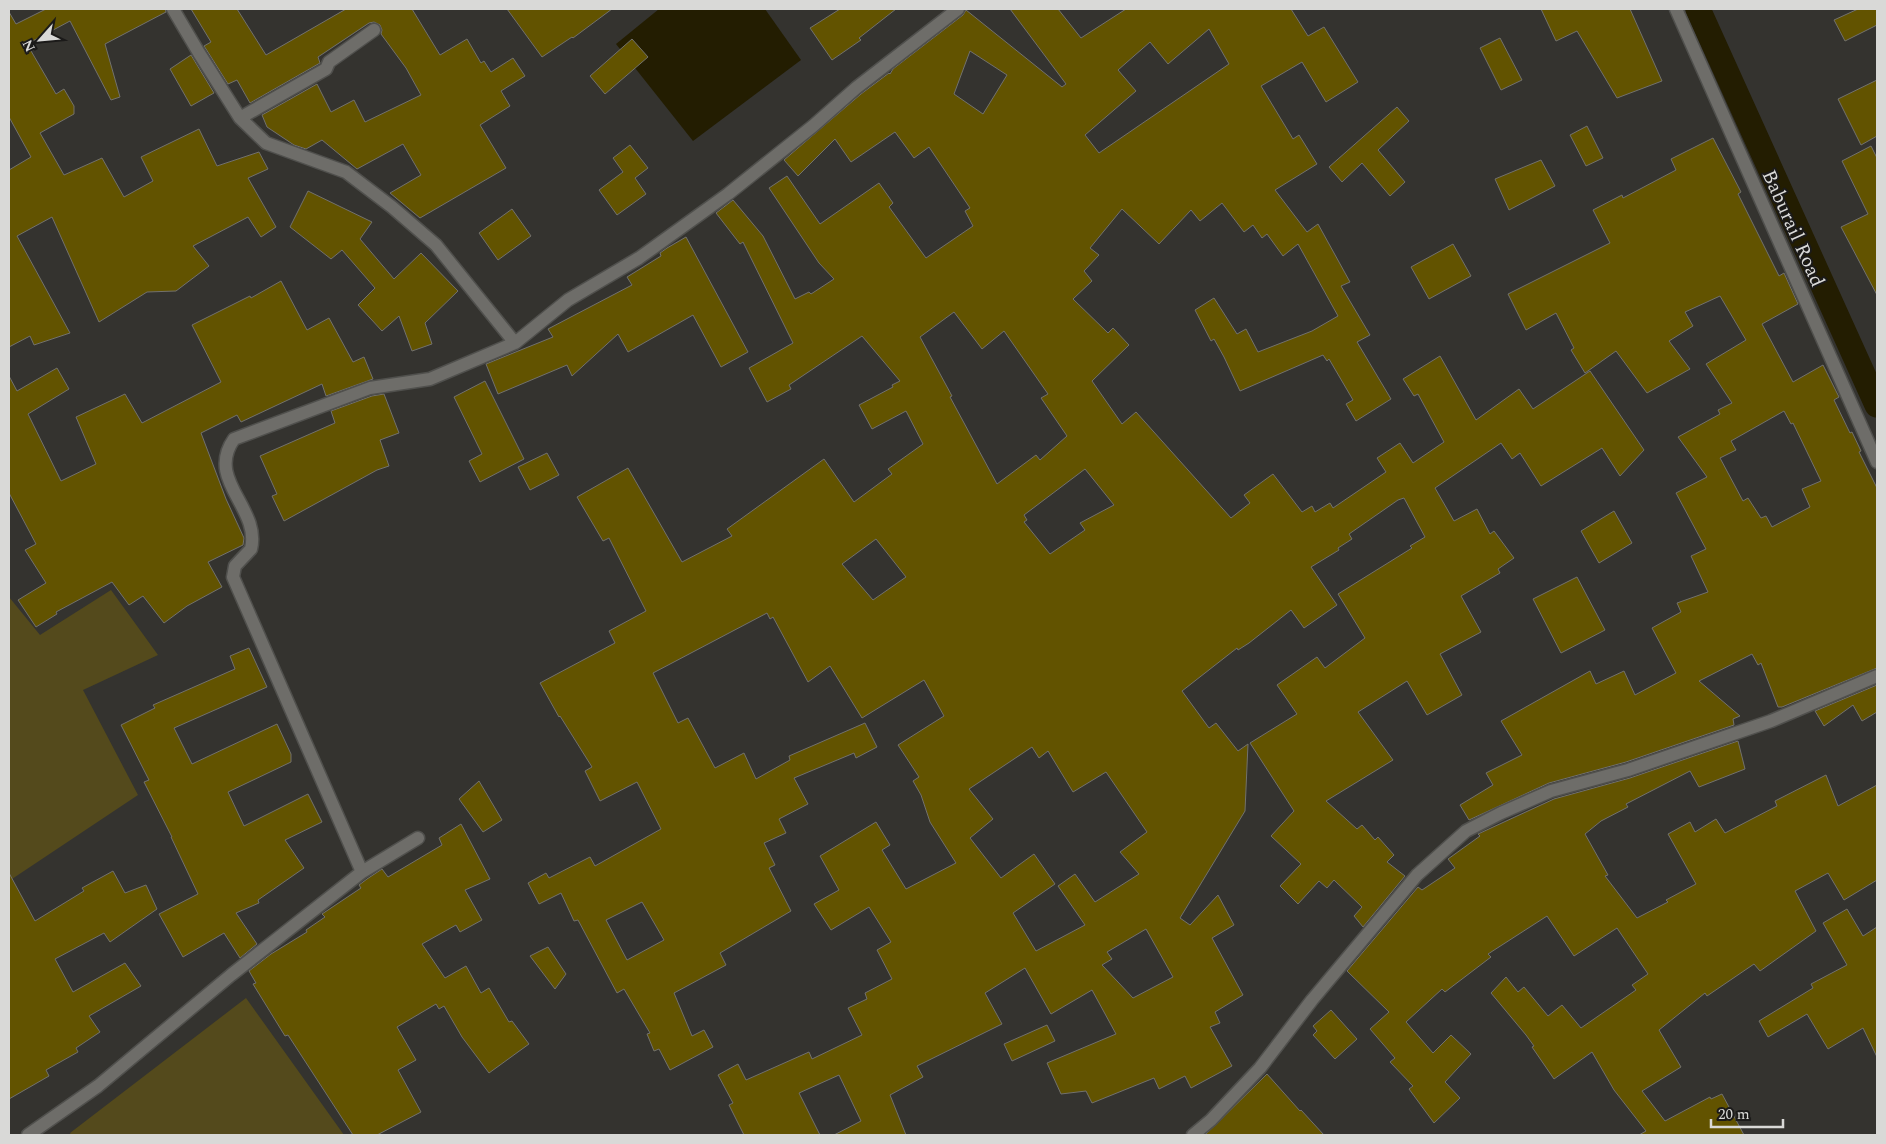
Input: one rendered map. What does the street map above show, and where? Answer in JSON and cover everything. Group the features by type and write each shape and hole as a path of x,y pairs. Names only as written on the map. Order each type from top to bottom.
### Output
{"street":[{"path":"173,9 240,118 266,143 346,172 392,207 436,245 515,343"},
{"path":"362,872 233,577 234,566 251,550 253,530 224,466 229,446 234,439 370,388 430,378 515,343 568,300 639,258 728,194 813,126 856,88 958,9"},
{"name":"Baburail Road","path":"1676,9 1877,462"},
{"path":"240,118 326,68 330,62 374,30"},
{"path":"1193,1135 1211,1120 1260,1068 1312,1000 1417,874 1466,832 1501,813 1551,791 1628,770 1771,721 1877,676"},
{"path":"28,1135 98,1086 231,976 362,872 418,838"}],"shaded area":[{"path":"659,9 765,9 801,60 693,141 616,44"},
{"path":"111,590 158,655 83,690 138,795 9,881 9,597 40,635"},
{"path":"246,998 344,1135 71,1135 70,1133"}],"building":[{"path":"46,9 165,9 166,12 105,44 120,97 111,100 70,21 27,44 56,94 64,89 74,106 74,114 40,133 64,175 102,158 124,197 153,181 141,157 199,129 217,166 259,152 268,169 248,178 276,227 261,237 248,217 193,246 209,266 176,291 147,292 99,322 52,217 17,236 70,333 34,345 30,336 9,347 9,170 31,157 9,117 9,12 16,24"},
{"path":"191,9 237,9 266,55 346,9 412,9 440,55 467,39 481,63 484,61 491,72 513,58 525,76 501,91 510,106 480,125 506,168 420,218 390,193 421,175 403,144 357,169 322,140 306,149 294,145 267,127 262,115 317,84 331,112 354,100 365,122 421,95 406,68 381,34 380,25 374,22 369,23 318,57 320,63 250,103 237,80 228,84 204,46 211,42"},
{"path":"507,9 612,9 573,38 542,57"},
{"path":"840,9 896,9 859,38 861,40 832,60 810,28"},
{"path":"1010,9 1058,9 1081,38 1126,9 1291,9 1308,36 1324,27 1358,82 1326,102 1302,62 1261,86 1293,139 1299,135 1317,164 1275,190 1307,232 1318,224 1350,282 1341,286 1370,335 1357,342 1391,399 1356,421 1346,404 1353,400 1329,359 1327,361 1323,355 1240,391 1214,339 1211,341 1195,310 1214,298 1237,334 1246,329 1258,352 1312,331 1338,316 1298,244 1283,256 1267,234 1262,238 1253,225 1244,232 1222,203 1200,221 1191,210 1159,244 1122,209 1090,248 1099,255 1084,271 1092,281 1073,299 1108,333 1113,328 1129,345 1092,381 1122,424 1136,412 1231,518 1250,503 1244,495 1273,474 1302,512 1312,506 1315,512 1330,503 1333,508 1386,472 1377,458 1400,443 1413,463 1444,442 1418,394 1414,396 1403,379 1440,356 1476,420 1519,389 1533,409 1590,371 1644,450 1620,476 1602,448 1541,486 1520,453 1512,459 1501,443 1435,488 1454,521 1477,509 1490,534 1494,531 1514,558 1498,569 1500,573 1461,596 1481,632 1440,654 1462,695 1427,715 1407,681 1358,712 1393,760 1326,801 1357,829 1362,825 1375,840 1378,837 1394,855 1387,862 1405,876 1363,927 1354,916 1362,907 1334,880 1327,888 1319,881 1298,904 1280,886 1301,864 1271,836 1294,811 1250,743 1297,714 1277,685 1317,657 1325,668 1365,638 1338,594 1412,548 1410,546 1425,537 1404,498 1398,500 1349,534 1352,539 1338,548 1339,550 1311,567 1337,605 1304,628 1291,610 1249,643 1238,650 1237,648 1182,691 1209,728 1216,723 1238,751 1248,744 1245,811 1180,918 1190,925 1218,895 1234,925 1212,938 1243,995 1215,1012 1220,1023 1210,1027 1232,1066 1191,1088 1185,1076 1159,1089 1154,1078 1092,1103 1086,1091 1061,1094 1047,1063 1116,1034 1092,990 1051,1014 1025,968 985,993 1002,1024 917,1066 923,1077 890,1095 906,1135 834,1135 861,1121 839,1075 799,1093 820,1135 744,1135 729,1105 733,1103 718,1075 738,1064 746,1080 809,1052 812,1059 862,1035 848,1008 867,999 865,993 892,979 877,950 891,942 869,907 831,930 814,904 839,890 820,856 876,822 890,845 882,850 906,889 956,863 930,822 921,795 913,781 919,777 898,745 944,716 924,680 862,718 830,666 808,682 773,617 770,619 767,613 653,673 678,723 688,718 715,768 744,753 756,779 790,760 789,756 865,723 877,747 856,758 854,753 794,778 808,804 779,819 786,833 764,843 775,865 769,868 791,911 720,953 726,965 674,993 692,1036 704,1030 713,1047 670,1070 659,1049 654,1051 647,1034 650,1033 624,989 617,993 578,920 574,921 561,893 539,904 528,883 546,873 549,878 590,857 595,866 661,829 637,782 600,801 585,771 592,767 559,717 540,683 615,643 609,631 646,611 609,538 603,541 577,497 628,468 682,562 732,536 727,529 824,459 854,502 892,474 888,469 923,444 906,411 872,429 859,405 893,387 892,385 900,381 862,336 789,385 791,389 767,402 749,368 793,343 743,242 740,244 716,213 733,200 763,236 795,299 809,292 811,294 834,279 819,263 769,188 787,176 820,224 879,183 893,203 889,207 926,258 973,226 965,211 970,208 929,147 914,158 895,132 851,162 835,139 798,176 784,160 861,94 890,74 893,69 963,15 966,10 1062,87 1066,84","holes":["1209,29 1229,64 1099,153 1085,135 1136,91 1118,70 1150,42 1168,64","970,51 1007,75 983,114 954,94","954,312 982,349 1004,331 1048,394 1041,398 1067,436 1040,460 1036,455 997,484 950,397 952,396 920,337","1085,469 1114,505 1080,523 1085,530 1050,554 1024,522 1027,520 1024,515","876,539 906,577 873,600 842,564","1032,747 1039,758 1048,751 1073,792 1106,772 1147,832 1120,852 1139,874 1095,902 1075,874 1058,886 1085,925 1036,951 1013,913 1055,884 1034,854 1001,878 970,838 993,819 969,789","642,902 664,940 627,960 606,920","1146,929 1173,977 1133,998 1102,965 1112,959 1107,952"]},
{"path":"1541,9 1630,9 1662,81 1617,98 1577,31 1556,41"},
{"path":"1858,9 1877,9 1877,25 1845,41 1834,20"},
{"path":"1500,38 1522,80 1501,90 1480,48"},
{"path":"632,39 648,57 605,94 590,76"},
{"path":"191,55 214,93 191,106 170,69"},
{"path":"1877,80 1877,136 1861,145 1838,99"},
{"path":"1397,107 1409,121 1378,150 1405,182 1390,196 1362,163 1342,182 1329,167"},
{"path":"1587,126 1603,158 1586,166 1570,135"},
{"path":"1713,138 1741,192 1738,194 1779,276 1784,273 1798,304 1762,324 1793,382 1823,365 1839,397 1834,400 1850,433 1852,432 1861,451 1859,452 1877,488 1877,668 1778,707 1761,663 1758,665 1752,654 1699,681 1740,716 1733,719 1734,725 1626,762 1549,783 1469,820 1460,805 1493,785 1486,773 1522,755 1501,721 1590,671 1596,684 1624,671 1635,695 1676,673 1652,628 1681,612 1677,603 1708,592 1691,556 1706,549 1676,493 1707,477 1678,437 1720,414 1718,410 1732,403 1706,364 1746,340 1720,296 1685,312 1693,326 1669,341 1690,369 1647,393 1616,351 1585,373 1571,350 1574,348 1556,313 1526,330 1508,294 1610,243 1593,210 1622,195 1623,198 1676,170 1671,159","holes":["1784,411 1791,424 1793,423 1821,481 1802,489 1810,507 1772,527 1766,516 1761,518 1748,498 1743,501 1720,458 1736,450 1731,441"]},
{"path":"630,145 648,168 635,178 646,194 617,215 599,190 623,172 613,158"},
{"path":"1871,146 1877,158 1877,295 1841,227 1868,214 1842,161"},
{"path":"1541,160 1555,186 1509,210 1495,179"},
{"path":"308,191 372,222 360,239 394,279 421,253 458,291 425,323 432,344 412,351 399,316 382,331 358,305 375,288 342,250 331,259 290,227"},
{"path":"512,209 531,236 498,260 479,233"},
{"path":"686,237 748,352 721,367 693,315 628,352 618,334 572,376 567,365 498,394 486,364 553,337 548,329 632,285 627,277 661,256 660,253"},
{"path":"1453,244 1471,276 1429,299 1411,267"},
{"path":"281,281 307,330 329,318 353,362 364,357 373,379 326,396 322,384 241,422 237,415 201,433 226,499 244,538 243,545 208,562 222,587 187,606 164,623 143,596 129,605 112,582 56,612 57,614 36,627 18,600 46,583 25,550 36,544 9,493 9,376 17,391 57,368 69,389 28,414 61,481 96,464 76,417 125,394 142,423 221,382 192,325 250,296 251,298"},
{"path":"485,381 524,459 480,482 469,461 482,454 454,397"},
{"path":"384,394 399,433 380,440 389,466 377,470 284,521 272,496 277,494 260,456 335,423 331,411 372,396"},
{"path":"547,453 559,475 530,490 518,467"},
{"path":"1614,511 1632,543 1599,563 1581,531"},
{"path":"1577,577 1605,630 1561,653 1533,599"},
{"path":"249,648 267,687 174,728 192,764 277,724 291,754 291,762 228,792 244,826 308,794 322,822 285,840 304,868 258,900 259,903 236,913 257,944 240,958 224,933 183,957 159,914 198,894 144,782 149,780 121,725 155,708 153,705 235,669 230,656"},
{"path":"1877,685 1877,712 1862,721 1853,705 1824,726 1815,711"},
{"path":"1738,741 1745,769 1699,787 1690,771 1626,804 1628,807 1601,821 1585,834 1608,875 1605,876 1637,918 1668,902 1666,900 1696,884 1668,834 1690,822 1695,832 1716,819 1725,833 1777,806 1775,801 1826,775 1838,806 1877,785 1877,880 1844,900 1828,873 1795,891 1816,931 1760,971 1754,964 1707,996 1705,993 1659,1030 1681,1067 1642,1091 1665,1121 1710,1097 1711,1099 1722,1094 1744,1135 1639,1135 1646,1131 1614,1090 1592,1052 1554,1079 1526,1035 1491,993 1506,977 1518,992 1524,987 1548,1016 1562,1005 1581,1028 1636,990 1632,985 1648,974 1617,928 1574,956 1547,916 1488,954 1491,957 1445,992 1442,989 1406,1022 1433,1053 1451,1035 1471,1054 1445,1082 1460,1098 1434,1123 1409,1089 1413,1086 1390,1062 1395,1058 1370,1029 1389,1012 1347,971 1418,887 1422,890 1455,868 1448,859 1480,836 1478,834 1554,799 1630,778"},
{"path":"479,781 502,820 483,832 459,799"},
{"path":"461,824 490,879 465,890 482,920 460,932 456,925 422,944 445,978 466,966 481,993 489,988 509,1022 512,1021 529,1044 489,1073 462,1037 444,1006 439,1009 436,1004 397,1027 416,1060 398,1070 421,1112 377,1135 353,1135 288,1035 285,1036 253,984 256,983 249,971 271,954 307,932 306,930 325,917 322,914 361,888 359,885 367,879 382,869 388,877 442,845 439,838"},
{"path":"113,871 125,893 146,885 157,909 110,942 104,933 55,959 73,992 125,963 141,986 89,1016 100,1032 76,1048 78,1052 46,1070 49,1076 9,1099 9,873 35,921 84,891 82,888"},
{"path":"1847,909 1863,936 1877,927 1877,1057 1863,1028 1828,1049 1807,1014 1768,1037 1759,1021 1813,988 1811,984 1847,965 1823,923"},
{"path":"548,947 566,974 555,989 530,956"},
{"path":"1331,1010 1357,1039 1335,1059 1313,1035 1317,1031 1313,1026"},
{"path":"1047,1025 1055,1041 1012,1061 1004,1044"},
{"path":"1267,1074 1324,1135 1205,1135"}],"waterway":[{"path":"1698,9 1877,405"}]}
